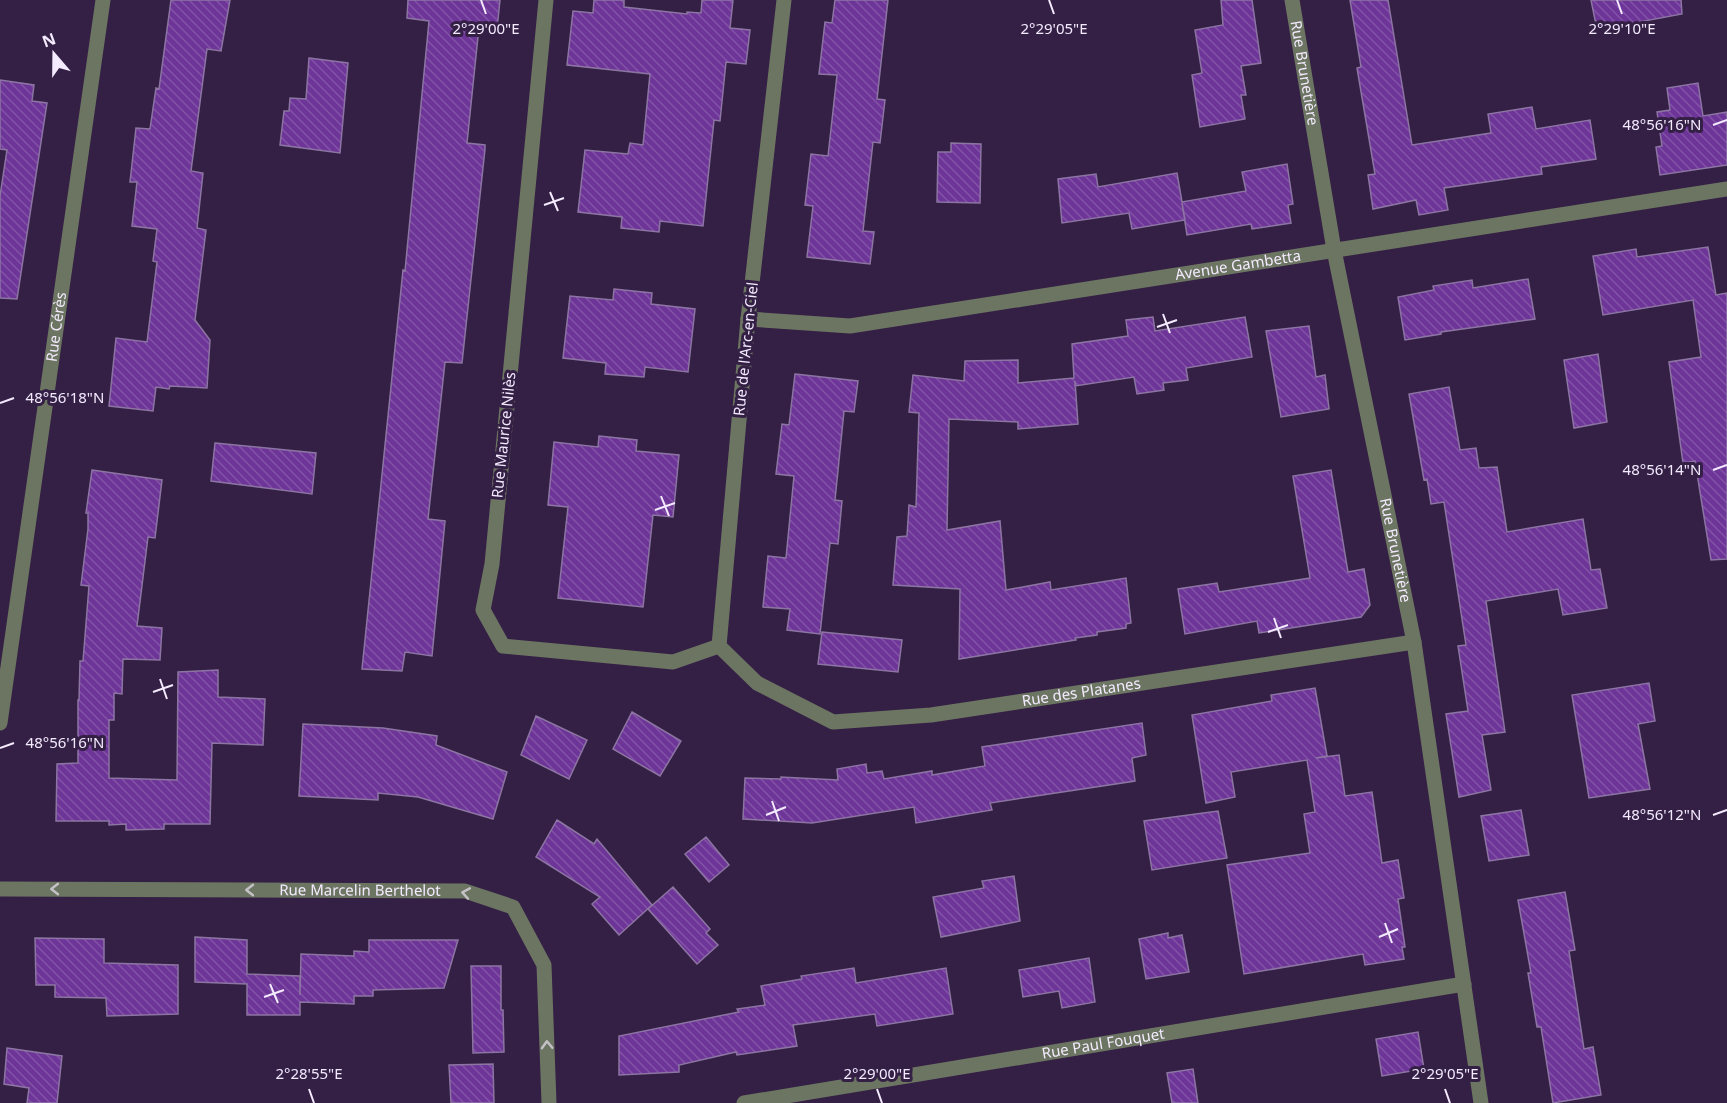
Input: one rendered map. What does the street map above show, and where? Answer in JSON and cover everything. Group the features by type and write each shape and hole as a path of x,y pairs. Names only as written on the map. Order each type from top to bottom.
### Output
{"street":[{"name":"Rue Cérès","path":"0,723 103,0"},
{"name":"Rue Maurice Nilès","path":"546,0 492,564 483,610 503,646 673,662 719,646"},
{"name":"Rue de l'Arc-en-Ciel","path":"719,646 748,319 784,0"},
{"name":"Rue Brunetière","path":"1292,0 1334,250 1414,642 1481,1103"},
{"name":"Avenue Gambetta","path":"748,319 850,326 1727,189"},
{"name":"Rue des Platanes","path":"719,646 757,683 833,722 931,715 1414,642"},
{"name":"Rue Marcelin Berthelot","path":"0,889 465,891 513,907 544,965 549,1103"},
{"name":"Rue Paul Fouquet","path":"744,1103 1464,984"}],"building":[{"path":"171,0 230,0 221,51 207,49 191,171 203,173 197,228 206,230 195,320 210,340 207,388 156,387 153,411 109,406 116,338 147,342 157,262 153,261 157,229 132,226 137,182 130,182 136,128 150,129 156,88 159,89"},
{"path":"408,0 500,0 497,29 479,27 467,143 485,145 485,149 462,363 445,362 428,519 445,521 432,656 405,652 402,671 362,669 403,270 405,271 429,21 407,18"},
{"path":"594,0 624,0 624,7 687,14 687,12 701,13 702,0 733,0 730,28 750,30 746,64 726,62 720,121 714,120 703,226 660,221 659,232 621,228 622,217 578,212 585,150 628,154 630,143 643,145 650,74 567,65 573,11 593,13"},
{"path":"835,0 888,0 877,99 885,100 880,143 873,142 863,231 874,232 870,264 807,257 813,206 805,205 811,154 828,156 837,75 819,74 825,22 832,23"},
{"path":"1221,0 1252,0 1261,63 1241,66 1246,95 1241,95 1245,119 1200,127 1192,75 1202,73 1195,30 1223,25"},
{"path":"1350,0 1388,0 1412,145 1491,133 1488,114 1532,107 1536,129 1590,120 1596,159 1541,167 1542,174 1444,188 1448,210 1419,215 1416,200 1373,209 1368,175 1375,174 1357,68 1361,67"},
{"path":"1591,0 1681,0 1682,14 1597,30"},
{"path":"309,58 348,63 340,153 280,145 284,111 289,111 290,98 306,99"},
{"path":"0,80 34,85 32,101 47,103 17,299 0,298 0,196 7,150 0,149"},
{"path":"1698,83 1703,116 1727,112 1727,165 1660,175 1656,147 1662,146 1657,112 1670,110 1667,88"},
{"path":"951,143 981,144 980,203 937,202 938,152 951,152"},
{"path":"1287,164 1293,204 1288,205 1291,223 1252,229 1251,224 1187,235 1185,220 1132,229 1129,213 1062,223 1058,179 1096,174 1098,187 1177,173 1182,202 1246,191 1242,172"},
{"path":"1708,247 1716,295 1727,293 1727,559 1711,560 1695,461 1683,463 1669,362 1701,357 1693,300 1603,315 1593,256 1636,249 1637,257"},
{"path":"1528,279 1535,319 1441,332 1441,334 1405,340 1398,297 1434,290 1433,286 1472,280 1473,288"},
{"path":"614,289 652,293 651,304 695,309 688,372 645,367 644,377 605,374 606,363 563,358 570,296 613,300"},
{"path":"1153,317 1155,331 1245,317 1252,357 1186,368 1188,380 1163,383 1164,390 1137,394 1134,377 1075,386 1078,424 1018,429 1018,422 949,419 947,530 1000,521 1006,590 1050,582 1051,590 1126,578 1131,623 1126,624 1126,628 1097,632 1097,635 1075,638 1076,640 959,659 960,589 893,585 897,537 907,536 909,505 916,507 919,413 909,412 913,375 964,381 965,361 1018,360 1018,383 1074,378 1072,344 1128,336 1126,320"},
{"path":"1309,326 1316,377 1325,375 1329,409 1281,417 1266,331"},
{"path":"1598,354 1607,422 1574,428 1564,360"},
{"path":"795,374 858,381 854,412 844,411 835,500 842,501 838,544 830,543 820,634 787,630 790,609 763,607 768,556 786,558 794,476 776,474 782,424 789,425"},
{"path":"1449,387 1460,450 1476,448 1479,468 1497,467 1507,532 1583,519 1591,570 1600,569 1607,608 1563,615 1558,589 1486,601 1505,732 1482,735 1491,790 1459,797 1446,714 1468,711 1458,646 1466,645 1444,502 1431,504 1427,479 1424,480 1409,394"},
{"path":"599,436 637,440 636,451 679,455 673,517 653,515 643,607 558,598 568,507 548,505 554,442 598,447"},
{"path":"215,443 316,453 312,494 211,481"},
{"path":"92,470 162,480 155,538 148,537 137,626 162,628 160,660 123,659 122,694 114,693 114,720 109,720 109,778 177,780 178,672 218,670 218,697 265,699 263,745 212,743 210,824 164,824 164,829 126,830 126,824 109,825 109,821 56,821 57,764 78,763 80,661 83,661 89,586 81,585 88,529 88,513 86,513"},
{"path":"1331,470 1348,572 1364,569 1370,605 1361,617 1259,633 1257,621 1185,634 1178,589 1217,583 1219,592 1310,578 1293,476"},
{"path":"822,632 902,640 898,672 818,664"},
{"path":"1649,683 1655,721 1638,724 1650,789 1589,798 1572,695"},
{"path":"1315,688 1327,756 1316,758 1339,755 1345,796 1372,792 1382,863 1398,860 1404,898 1398,899 1405,947 1402,947 1404,959 1365,965 1363,954 1244,974 1227,865 1310,853 1304,814 1315,812 1307,760 1231,772 1235,797 1206,803 1192,715 1272,701 1271,695"},
{"path":"632,712 681,741 660,776 613,749"},
{"path":"536,716 587,740 569,779 521,755"},
{"path":"1142,723 1146,755 1132,758 1135,781 990,803 992,810 916,823 914,807 812,823 743,819 745,778 838,780 837,769 866,764 867,773 882,771 884,779 932,771 932,775 985,766 982,747"},
{"path":"303,724 383,728 437,736 436,745 507,772 493,819 418,797 378,793 378,800 299,796"},
{"path":"1521,810 1529,855 1489,861 1481,816"},
{"path":"1218,811 1227,858 1152,870 1144,821"},
{"path":"557,820 594,844 597,839 652,905 619,935 592,904 600,897 536,857"},
{"path":"706,837 729,865 709,882 685,854"},
{"path":"1014,876 1020,921 941,937 933,897 984,888 982,881"},
{"path":"673,887 710,929 706,933 718,945 697,964 648,909"},
{"path":"1565,892 1575,950 1569,951 1584,1049 1593,1047 1601,1095 1553,1103 1541,1027 1537,1027 1528,973 1531,973 1518,900"},
{"path":"1168,933 1168,938 1182,935 1189,972 1146,979 1139,939"},
{"path":"195,937 247,940 247,974 300,976 300,995 301,954 354,956 354,951 369,952 369,940 458,940 444,988 373,990 373,996 354,996 354,1004 300,1002 300,1015 247,1015 247,984 195,982"},
{"path":"35,938 104,939 104,963 178,965 178,1014 107,1016 106,998 55,997 55,985 36,985"},
{"path":"1089,958 1095,1002 1062,1008 1059,991 1023,997 1019,970"},
{"path":"471,966 501,966 504,1052 473,1053"},
{"path":"854,968 856,983 946,968 953,1014 877,1026 875,1014 793,1025 797,1046 737,1055 736,1052 679,1065 679,1072 619,1075 619,1036 739,1012 737,1009 765,1005 761,986 802,979 801,976"},
{"path":"1418,1032 1424,1069 1382,1076 1376,1039"},
{"path":"7,1048 62,1056 57,1103 27,1103 29,1088 4,1084"},
{"path":"493,1064 494,1103 451,1103 449,1065"},
{"path":"1193,1069 1198,1103 1172,1103 1167,1073"}]}
